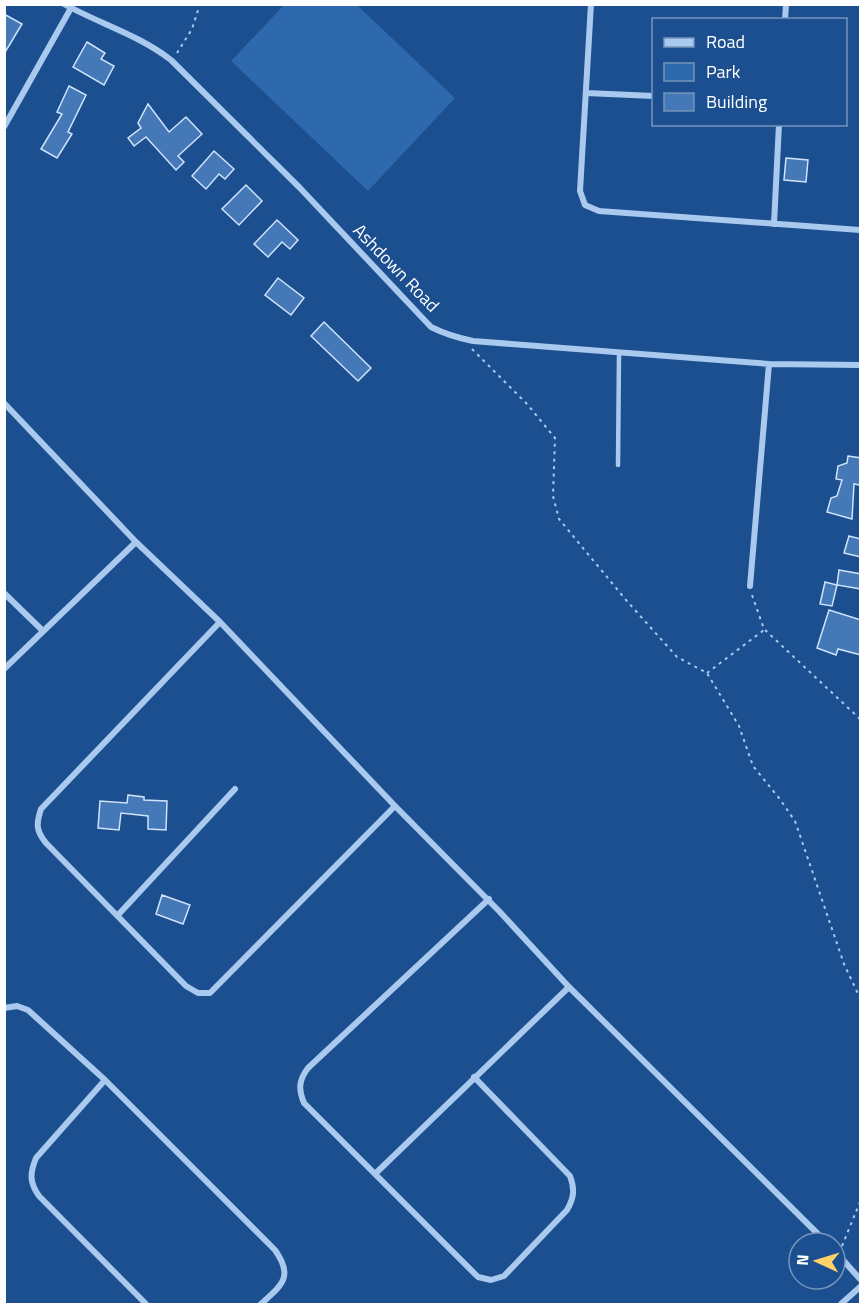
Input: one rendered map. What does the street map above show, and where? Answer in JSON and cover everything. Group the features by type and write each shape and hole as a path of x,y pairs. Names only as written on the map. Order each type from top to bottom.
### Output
{"street":[{"name":"Ashdown Road","path":"64,4 135,37 171,60 299,187 431,327 455,337 473,341 769,364 861,365"},
{"path":"591,4 580,191 585,205 599,211 861,230"},
{"path":"4,128 71,8"},
{"path":"586,93 652,96"},
{"path":"774,224 779,126"},
{"path":"750,586 769,364"},
{"path":"4,403 136,543 220,622 395,806 489,899 569,987 814,1231"},
{"path":"4,669 136,543"},
{"path":"4,593 43,632"},
{"path":"220,622 41,808 37,822 38,833 186,986 198,993 210,993 395,806"},
{"path":"118,915 235,789"},
{"path":"474,1077 570,1176 574,1186 573,1200 567,1210 504,1276 491,1280 477,1276 304,1103 299,1092 301,1078 308,1068 489,899"},
{"path":"376,1173 569,987"},
{"path":"4,1008 17,1006 28,1010 105,1080 279,1256 283,1262 285,1275 281,1285 261,1305"},
{"path":"105,1080 36,1158 31,1170 31,1185 39,1196 146,1305"},
{"path":"847,1264 861,1279"},
{"path":"842,1305 861,1287"}],"lane":[{"path":"618,465 620,353"}],"path":[{"path":"171,60 192,29 200,4"},
{"path":"471,348 527,404 555,438 553,496 559,519 677,657 707,673 739,726 753,766 795,821 844,964 861,998"},
{"path":"750,586 764,629 861,719"},
{"path":"707,673 764,629"},
{"path":"847,1232 861,1202"}],"green space":[{"path":"284,5 357,5 455,98 368,191 231,61"}],"building":[{"path":"4,14 22,24 4,54"},
{"path":"87,42 105,53 101,59 114,66 104,85 73,67"},
{"path":"69,86 86,95 68,132 72,134 57,158 41,149 62,114 57,112"},
{"path":"148,104 169,132 186,117 202,134 178,156 184,162 176,170 146,137 134,146 128,138 141,128 138,123"},
{"path":"214,151 234,169 225,179 219,174 206,189 192,176"},
{"path":"786,158 808,160 806,182 784,180"},
{"path":"246,185 262,201 239,225 222,209"},
{"path":"277,220 298,240 290,249 282,242 268,257 254,244"},
{"path":"278,278 304,298 291,315 265,295"},
{"path":"324,322 371,368 358,381 311,336"},
{"path":"848,456 861,458 861,480 859,485 854,484 852,519 827,512 831,498 837,496 842,480 836,479 838,466 847,463"},
{"path":"849,536 861,539 861,557 844,553"},
{"path":"839,570 861,574 861,589 837,585"},
{"path":"825,582 837,585 832,606 820,604"},
{"path":"829,610 861,620 861,655 838,649 836,655 817,648"},
{"path":"128,795 144,797 144,800 167,801 166,830 148,829 148,816 121,813 119,830 98,828 100,801 127,803"},
{"path":"162,895 190,905 183,924 156,914"}]}
